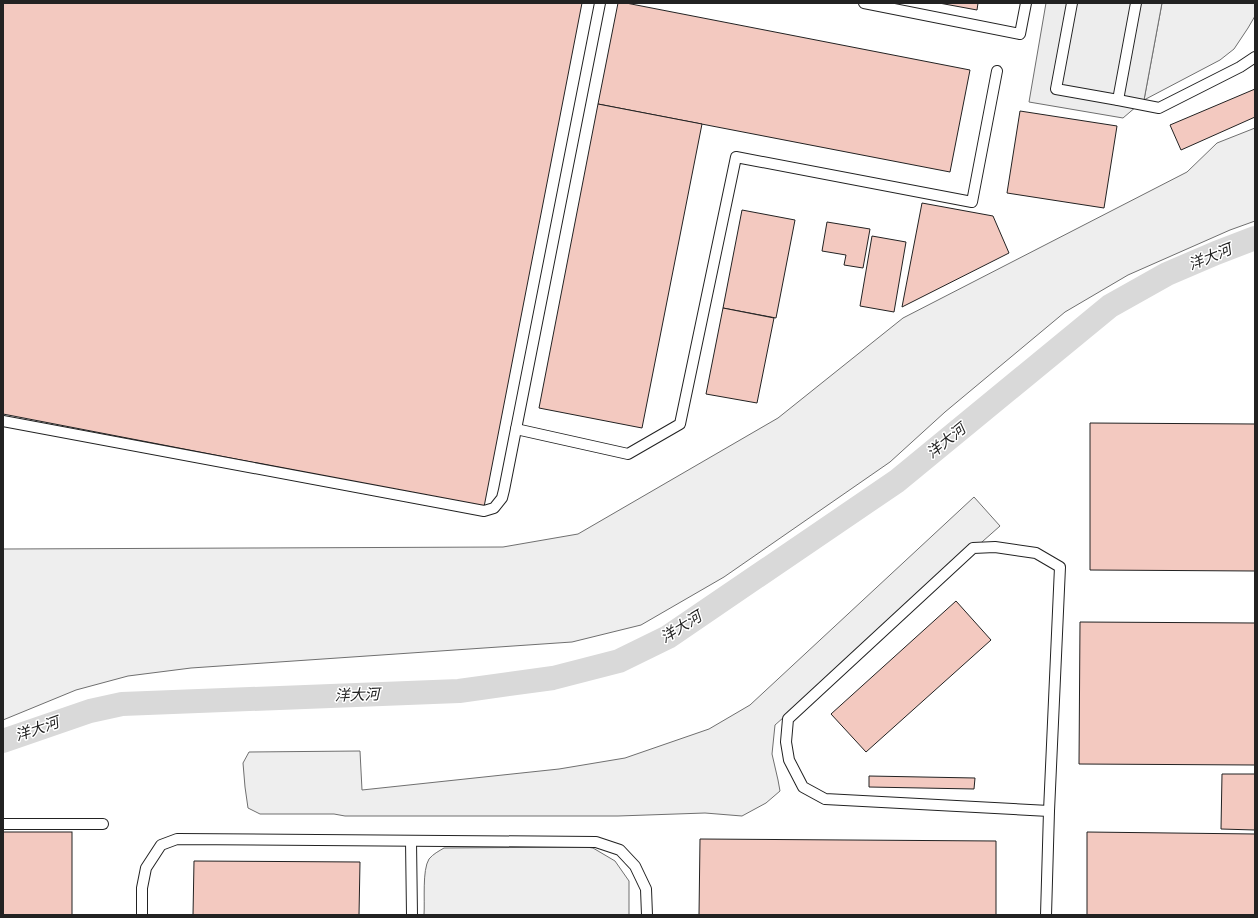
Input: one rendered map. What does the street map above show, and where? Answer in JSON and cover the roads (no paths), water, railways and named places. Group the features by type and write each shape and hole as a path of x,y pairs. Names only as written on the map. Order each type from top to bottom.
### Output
{"lane":[{"path":"3,422 484,511 494,508 502,498 600,3"},
{"path":"864,3 1020,34 1026,3"},
{"path":"1072,3 1056,89 1159,108 1240,67 1255,57"},
{"path":"1118,100 1136,3"},
{"path":"516,429 628,454 680,424 736,157 972,202 997,71"},
{"path":"1046,915 1060,567 1036,553 995,547 973,548 788,719 786,742 789,760 803,787 825,799 1049,811"},
{"path":"3,824 104,824"},
{"path":"142,915 142,888 146,868 161,845 177,839 596,842 620,850 635,866 646,889 647,915"},
{"path":"412,841 412,915"}],"waterway":[{"name":"洋大河","path":"3,741 90,711 122,704 459,691 553,678 619,661 668,637 897,481 1110,306 1167,274 1255,238"}]}
